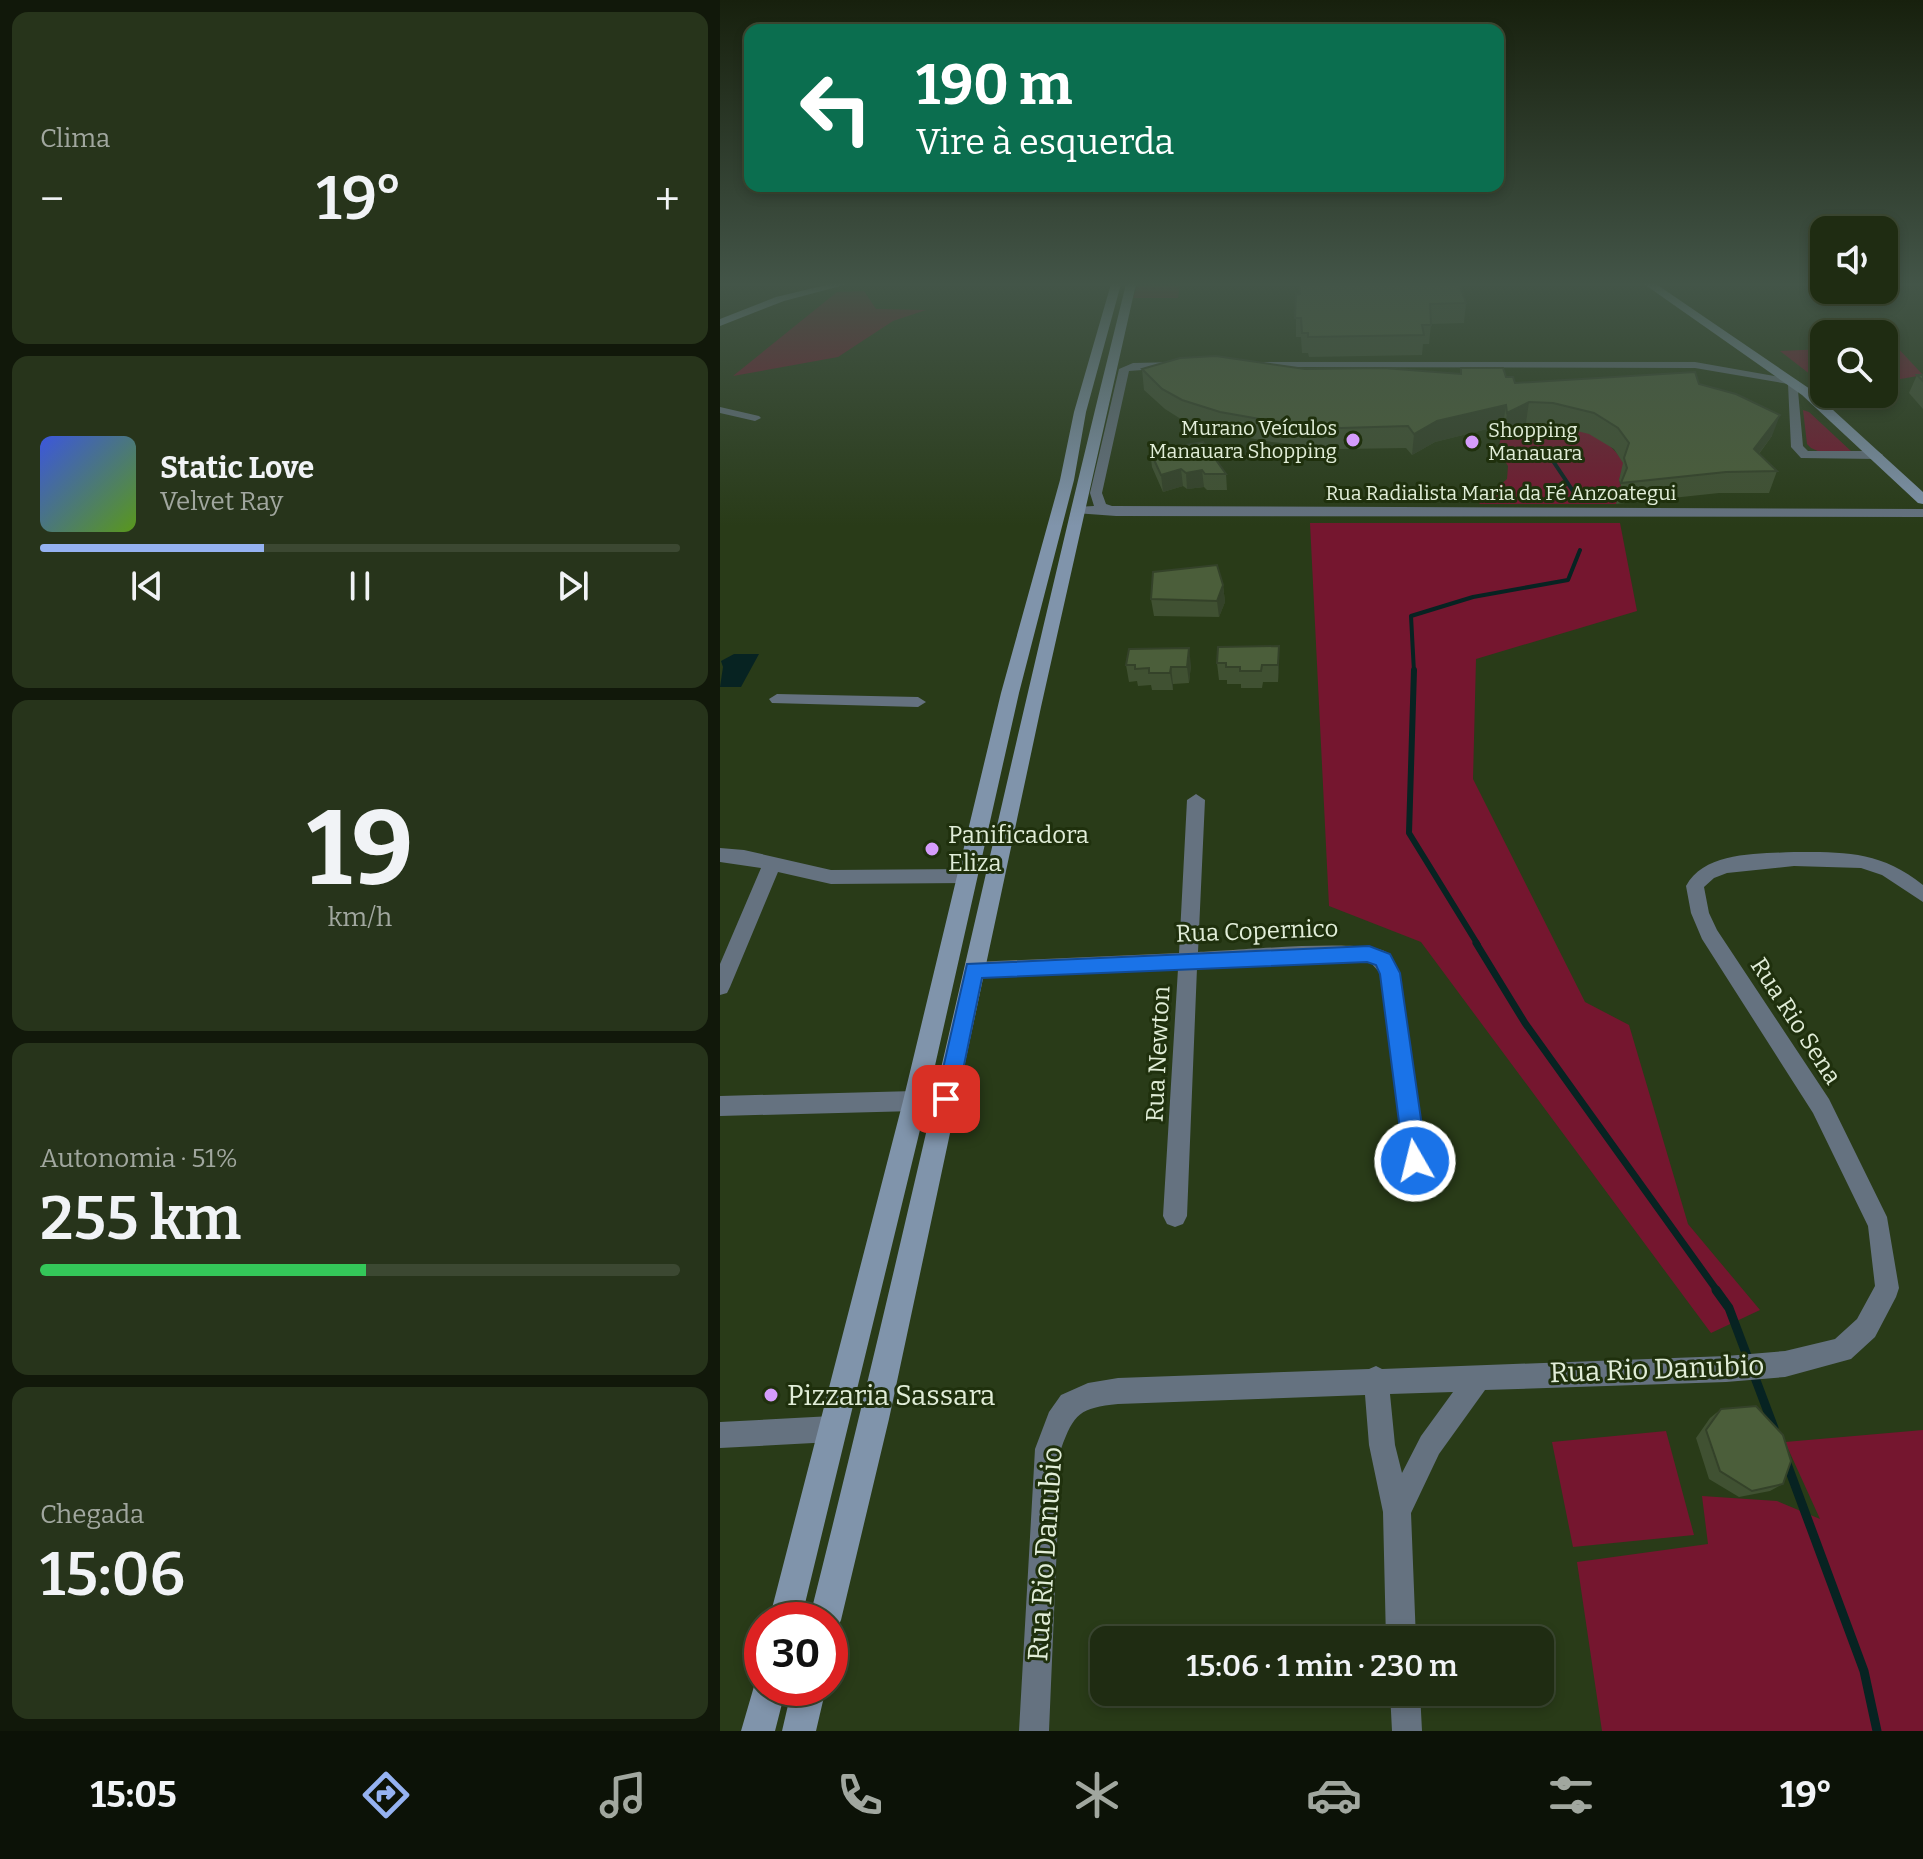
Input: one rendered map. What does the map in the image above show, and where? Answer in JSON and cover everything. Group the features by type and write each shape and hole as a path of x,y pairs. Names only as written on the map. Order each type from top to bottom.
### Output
{"main road":[{"path":"789,1602 915,1101 1039,576 1067,480 1080,412 1098,365"},
{"path":"829,1602 874,1419 1032,707 1080,510 1103,437 1115,365"},
{"path":"1768,365 1793,382 1877,455 1923,500"},
{"path":"758,1731 764,1706"},
{"path":"799,1731 805,1706"}],"street":[{"path":"1103,437 1124,369 1150,365 1191,365"},
{"path":"1249,365 1695,365 1793,382 1799,452 1813,457 1877,455"},
{"path":"720,410 755,418"},
{"path":"1095,470 1097,501 1100,506 1116,512"},
{"name":"Rua Radialista Maria da Fé Anzoategui","path":"1080,510 1923,513"},
{"path":"777,699 918,702"},
{"name":"Rua Newton","path":"1175,1216 1196,800"},
{"path":"720,855 831,877 967,876"},
{"name":"Rua Rio Sena","path":"1785,1364 1842,1350 1866,1328 1887,1288 1879,1225 1821,1106 1709,934 1700,913 1695,886 1711,870 1747,862 1843,860 1878,865 1923,895"},
{"path":"720,987 772,864"},
{"name":"Rua Copernico","path":"974,970 1359,953 1383,960 1390,973 1415,1161"},
{"path":"720,1106 915,1101"},
{"name":"Rua Rio Danubio","path":"1034,1731 1048,1449 1064,1408 1090,1394 1376,1379 1726,1369 1785,1364"},
{"path":"1397,1512 1430,1445 1480,1376"},
{"path":"1376,1379 1382,1445 1397,1512 1401,1626"},
{"path":"720,1435 832,1429"},
{"path":"1406,1706 1407,1731"}],"shaded area":[{"path":"747,365 795,365 733,376"},
{"path":"1798,365 1810,365 1810,374"},
{"path":"1898,365 1913,365 1923,375 1898,379"},
{"path":"1803,410 1852,452 1820,452 1811,448 1807,444"},
{"path":"1526,423 1581,430 1594,435 1616,452 1624,464 1619,480 1622,489 1616,504 1479,504 1507,479 1508,466 1498,450 1501,437"},
{"path":"1310,523 1620,523 1637,611 1476,659 1473,779 1585,1002 1629,1025 1688,1224 1760,1310 1711,1333 1421,942 1329,906"},
{"path":"1923,1430 1923,1731 1602,1731 1577,1562 1708,1544 1702,1496 1777,1501 1820,1519 1785,1442"},
{"path":"1666,1431 1694,1535 1573,1547 1552,1442"}],"water":[{"path":"734,654 759,654 741,687 720,687 721,661"}],"building":[{"path":"1157,365 1276,365 1305,369 1383,368 1461,374 1461,368 1503,368 1506,377 1513,377 1515,383 1695,372 1699,384 1736,394 1780,415 1754,449 1777,471 1726,472 1621,483 1627,468 1624,458 1629,443 1618,428 1594,413 1553,403 1529,402 1507,413 1506,405 1437,421 1414,434 1408,426 1341,428 1220,412 1182,400 1162,389 1142,369"},
{"path":"1203,442 1226,474 1205,474 1202,470 1186,473 1181,469 1161,475 1150,451"},
{"path":"1217,565 1223,585 1217,601 1151,599 1153,572"},
{"path":"1279,646 1278,665 1262,665 1261,671 1240,671 1240,667 1217,663 1218,647"},
{"path":"1189,648 1187,667 1171,667 1170,673 1149,673 1149,668 1135,669 1135,665 1126,665 1129,649"},
{"path":"1756,1406 1783,1435 1791,1461 1783,1484 1752,1491 1720,1471 1706,1430 1721,1409"}],"waterway":[{"path":"1551,458 1575,494"},
{"path":"1414,671 1411,616 1473,597 1568,580 1580,550"},
{"path":"1414,671 1409,833 1478,945"},
{"path":"1476,943 1525,1023 1718,1292"},
{"path":"1716,1290 1729,1308 1749,1361"},
{"path":"1754,1375 1774,1428"},
{"path":"1786,1461 1864,1671 1877,1731"}],"place":[{"name":"Murano Veículos Manauara Shopping","path":"1353,440"},
{"name":"Shopping Manauara","path":"1472,442"},
{"name":"Panificadora Eliza","path":"932,849"},
{"name":"Pizzaria Sassara","path":"771,1395"}],"route":[{"path":"946,1099 974,970 1369,954 1383,960 1390,973 1415,1161"}]}
